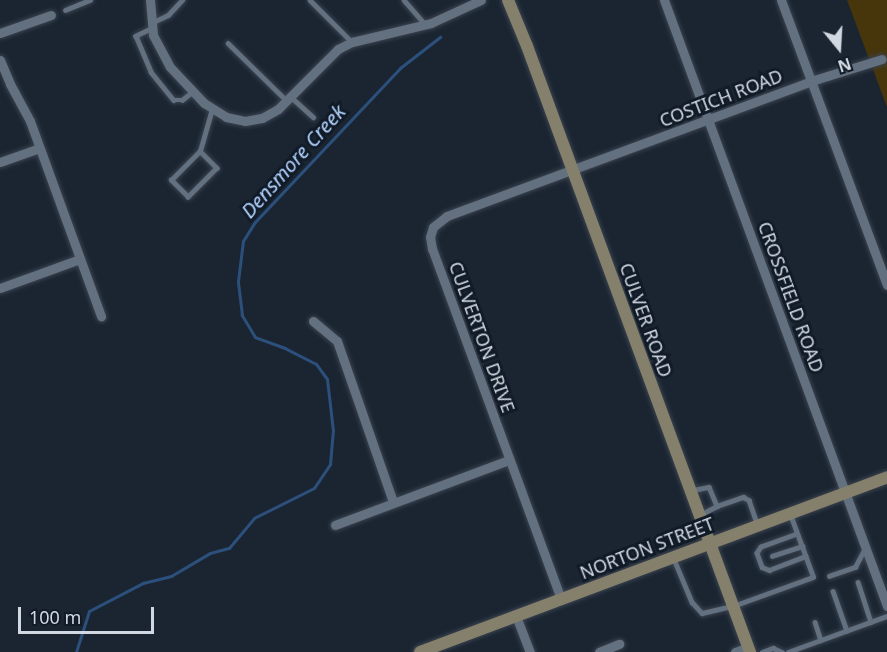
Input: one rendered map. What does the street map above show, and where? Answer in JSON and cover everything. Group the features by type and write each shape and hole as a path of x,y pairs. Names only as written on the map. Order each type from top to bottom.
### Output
{"main road":[{"name":"CULVER ROAD","path":"508,0 573,170 708,544 749,650"},
{"name":"NORTON STREET","path":"420,652 887,477"}],"street":[{"path":"150,0 151,26 170,67 212,109 226,117 245,121 262,118 278,109 338,49 352,42 426,25 481,0"},
{"name":"CROSSFIELD ROAD","path":"664,0 887,606"},
{"path":"781,0 887,285"},
{"path":"0,33 51,15"},
{"name":"COSTICH ROAD","path":"573,170 811,81 882,59"},
{"path":"0,60 10,84 26,111 101,315"},
{"path":"0,162 40,148"},
{"name":"CULVERTON DRIVE","path":"561,599 432,249 431,232 437,223 447,216 573,170"},
{"path":"0,288 80,259"},
{"path":"313,321 337,341 393,502"},
{"path":"335,525 509,460"},
{"path":"516,616 530,652"},
{"path":"599,652 620,644"},
{"path":"735,652 749,650"}],"lane":[{"path":"64,10 90,0"},
{"path":"182,0 168,15 135,36 151,72 174,100 182,100 193,91"},
{"path":"310,0 352,42"},
{"path":"404,0 426,25"},
{"path":"228,43 289,99 313,117"},
{"path":"200,151 217,168 188,197 171,180 200,151 212,109"},
{"path":"690,492 708,487 717,506"},
{"path":"699,516 717,506 747,498 758,525"},
{"path":"674,557 692,602 702,613 733,606 813,577 790,514"},
{"path":"797,534 761,547 757,554 762,567 769,570 805,556"},
{"path":"772,556 801,546"},
{"path":"829,576 855,567 865,548"},
{"path":"858,582 871,622"},
{"path":"833,591 847,631"},
{"path":"788,652 887,616"},
{"path":"815,622 821,640"},
{"path":"762,652 773,648 782,652"}],"shaded area":[{"path":"847,0 887,0 887,107"}],"waterway":[{"name":"Densmore Creek","path":"76,652 89,611 143,583 171,576 210,553 229,548 254,518 314,488 330,464 333,431 327,379 316,364 285,348 255,337 242,315 238,281 243,241 255,222 400,68 440,37"}]}
